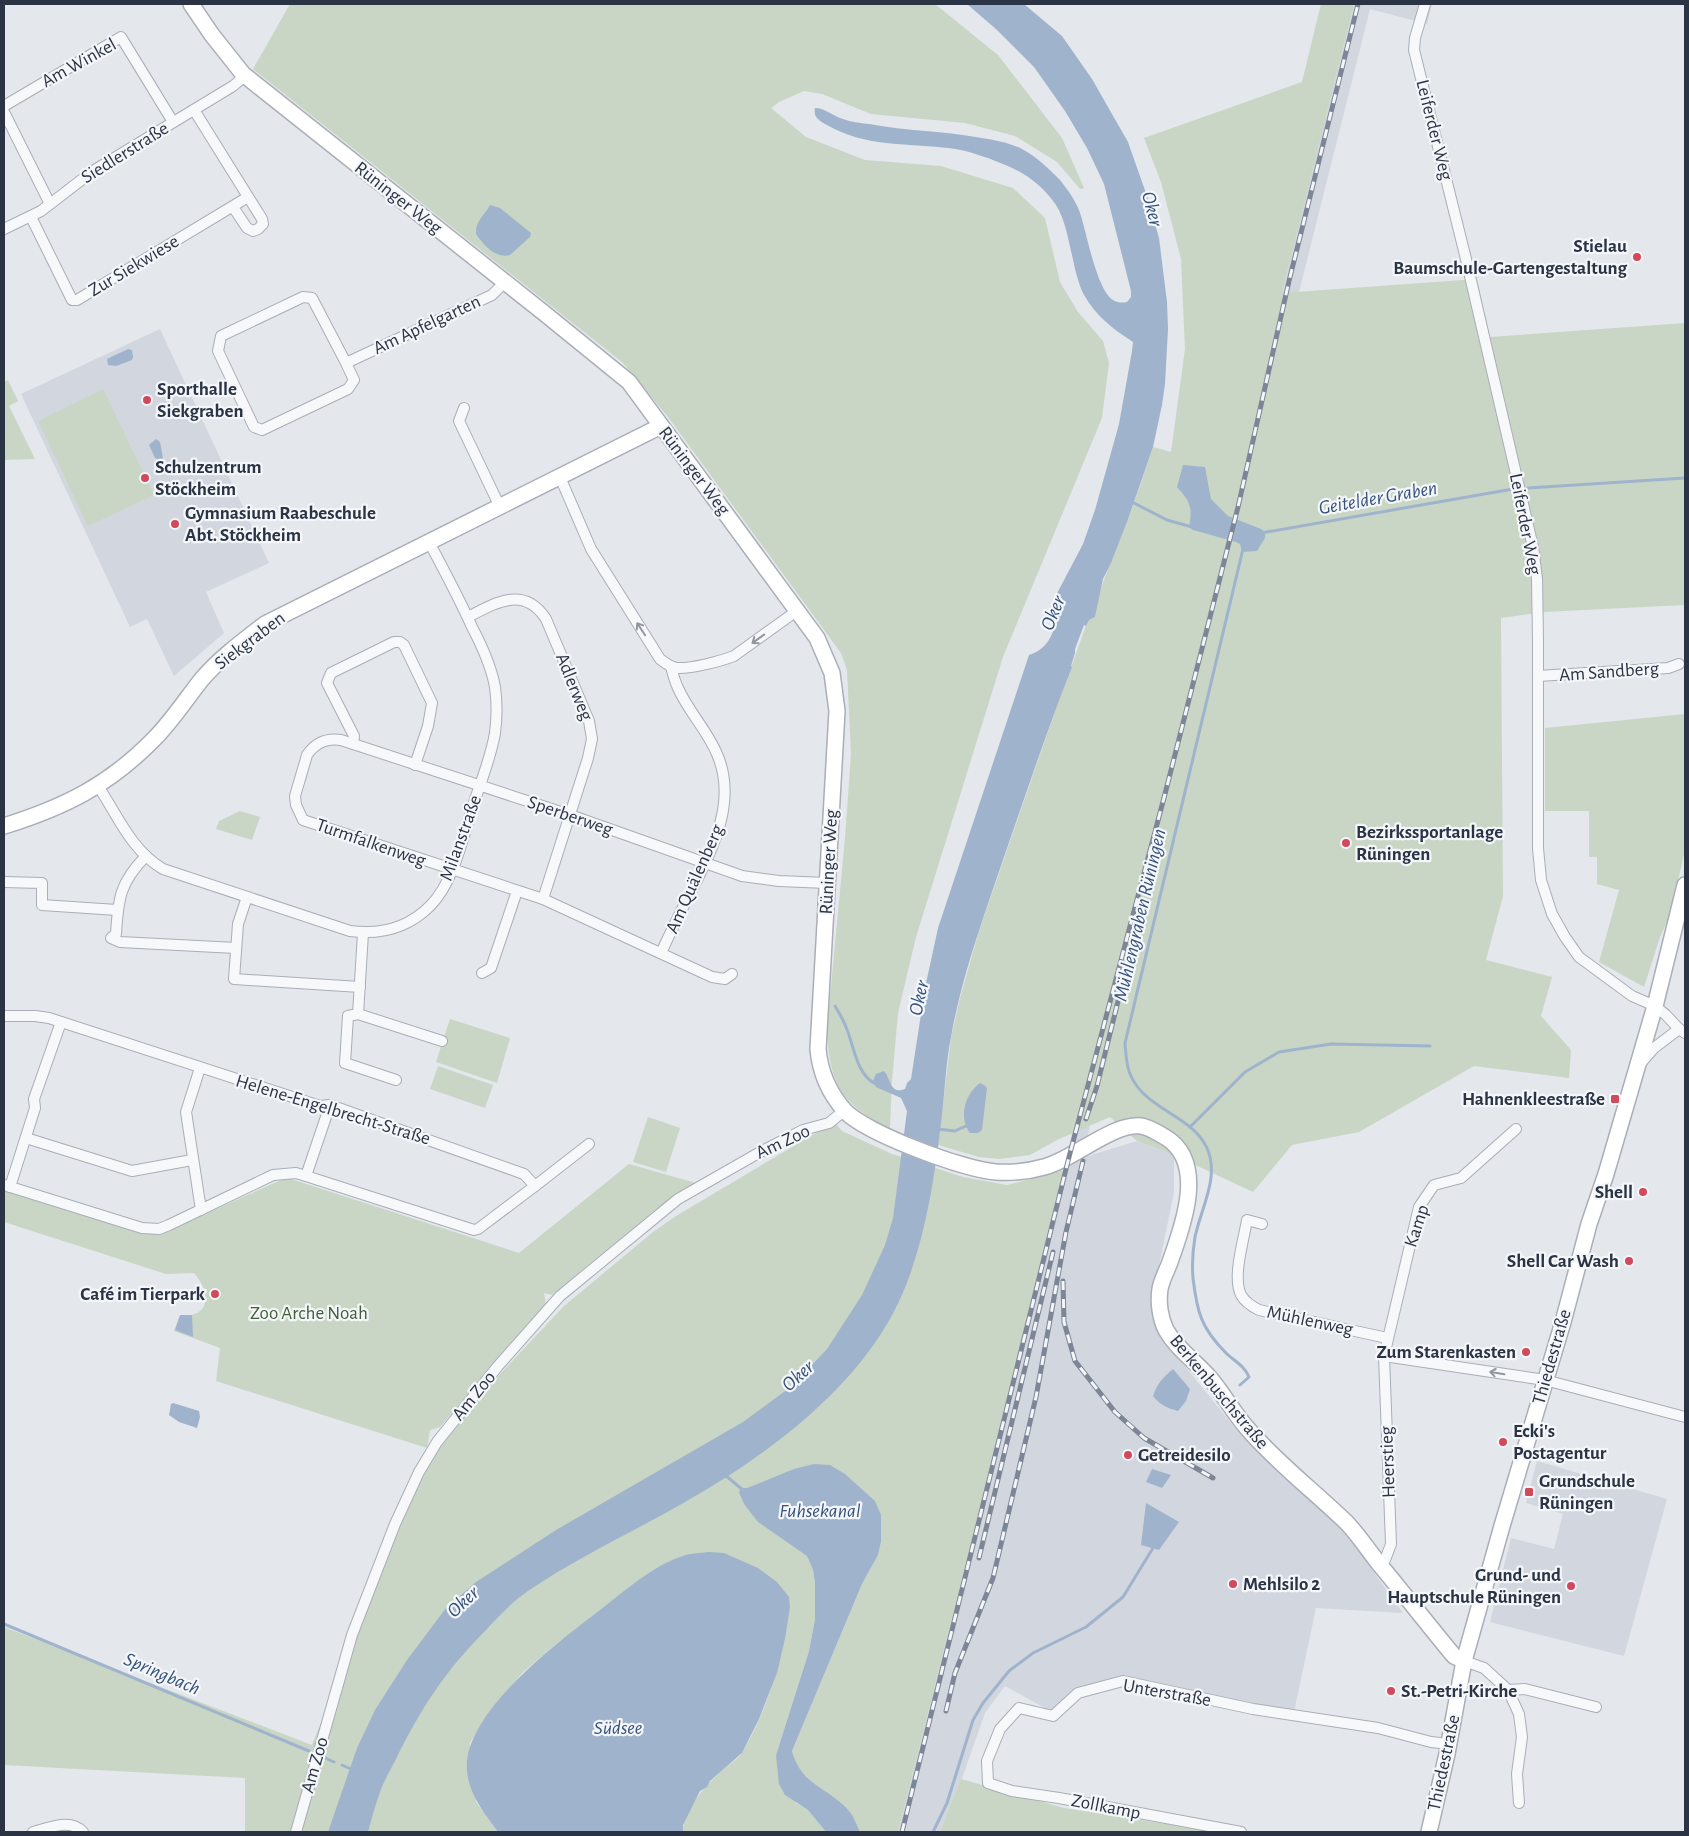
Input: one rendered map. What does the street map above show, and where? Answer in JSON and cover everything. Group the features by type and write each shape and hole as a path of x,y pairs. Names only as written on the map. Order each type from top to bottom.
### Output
{"street":[{"name":"Rüninger Weg","path":"191,4 212,35 243,74 629,382 798,610 823,648 832,673 836,698 837,725 818,1049 824,1079 845,1110"},
{"name":"Leiferder Weg","path":"1425,4 1415,38 1414,50 1466,259 1533,547 1537,578 1538,848 1541,880 1552,914 1579,957 1632,996 1655,1006"},
{"name":"Am Winkel","path":"4,106 121,37 173,122"},
{"name":"Siedlerstraße","path":"4,229 31,217 93,171 233,86 243,74"},
{"path":"194,110 262,219 262,224 253,231 247,228 233,207"},
{"path":"4,112 50,204"},
{"name":"Zur Siekwiese","path":"31,217 72,300 77,300 248,197"},
{"name":"Am Apfelgarten","path":"346,363 492,295 505,282"},
{"path":"303,297 312,298 346,363 354,380 348,390 262,430 254,427 218,351 218,342 220,336 303,297"},
{"path":"464,408 459,421 500,507"},
{"name":"Siekgraben","path":"4,826 47,811 98,786 150,744 213,667 250,636 277,618 661,426"},
{"name":"Am Quälenberg","path":"560,477 591,550 660,658 671,666 678,688 714,746 723,770 725,792 723,814 705,863 661,953"},
{"name":"Milanstraße","path":"98,786 130,840 163,869 350,931 392,930 419,916 439,896 452,870 495,732 496,704 495,688 488,662 468,617 429,542"},
{"name":"Adlerweg","path":"468,617 502,601 511,599 525,601 540,610 546,619 586,712 591,729 592,739 588,758 543,899"},
{"path":"671,666 677,668 723,661 734,656 798,610"},
{"path":"353,744 354,736 328,683 329,677 332,672 394,642 400,642 404,645 432,703 428,726 416,765"},
{"name":"Am Sandberg","path":"1538,676 1668,668 1679,664"},
{"name":"Sperberweg","path":"316,745 323,741 335,739 353,744 570,815 742,876 760,879 827,883"},
{"name":"Turmfalkenweg","path":"316,745 307,754 296,788 296,805 302,820 543,899 712,977 725,979 732,974"},
{"path":"146,856 128,876 117,910 116,934 111,938 120,942 236,948"},
{"path":"4,882 42,884 42,905 117,910"},
{"name":"Thiedestraße","path":"1429,1832 1449,1744 1464,1661 1563,1322 1589,1224 1638,1067 1685,885"},
{"path":"482,973 491,968 517,891"},
{"path":"247,896 238,924 234,979 360,987"},
{"path":"358,1014 363,932"},
{"path":"1638,1067 1654,1048 1682,1031 1655,1006"},
{"path":"396,1080 345,1063 348,1016 358,1014 442,1041"},
{"name":"Helene-Engelbrecht-Straße","path":"4,1016 35,1016 61,1022 320,1106 330,1105 524,1174 535,1186"},
{"path":"61,1022 34,1099 35,1108 26,1138 7,1186 142,1228 152,1230 169,1225 273,1176 296,1174 474,1230 478,1229 589,1144"},
{"path":"200,1068 186,1112 201,1210"},
{"path":"306,1176 330,1105"},
{"name":"Berkenbuschstraße","path":"845,1110 858,1122 888,1137 950,1161 977,1169 997,1172 1044,1167 1058,1163 1127,1128 1141,1126 1168,1138 1184,1157 1190,1185 1180,1235 1160,1289 1159,1305 1164,1326 1177,1346 1209,1377 1245,1426 1349,1526 1454,1656 1464,1661"},
{"name":"Am Zoo","path":"296,1832 341,1670 355,1627 407,1497 437,1442 498,1366 560,1296 678,1199 787,1138 803,1130 829,1123 845,1110"},
{"name":"Kamp","path":"1387,1338 1419,1207 1434,1185 1461,1178 1516,1129"},
{"path":"26,1138 132,1171 192,1160"},
{"name":"Mühlenweg","path":"1262,1224 1247,1220 1238,1278 1239,1289 1245,1301 1259,1310 1387,1338"},
{"name":"Heerstieg","path":"1381,1565 1391,1544 1384,1356 1387,1338"},
{"path":"1384,1356 1545,1380 1685,1417"},
{"path":"1464,1661 1484,1668 1508,1690 1519,1714 1522,1737 1517,1774 1519,1803"},
{"name":"Unterstraße","path":"1059,1798 1012,1791 988,1783 987,1761 1000,1729 1020,1708 1053,1716 1078,1692 1122,1681 1253,1709 1378,1728 1431,1742 1449,1744"},
{"path":"1508,1690 1525,1689 1596,1707"},
{"name":"Zollkamp","path":"1059,1798 1241,1832"},
{"path":"33,1832 64,1824 81,1830"}],"shaded area":[{"path":"1354,4 1432,4 1427,24 1370,9 1082,1158 1137,1141 1174,1155 1174,1192 1151,1305 1170,1348 1240,1434 1330,1511 1403,1613 1316,1608 1294,1712 1122,1676 1077,1690 1052,1712 1005,1686 985,1713 959,1787 940,1832 898,1832 1065,1170 1076,1112 1201,634 1293,247"},
{"name":"Schulzentrum Stöckheim","path":"160,329 269,563 206,592 224,633 174,676 147,619 130,627 21,394"},
{"name":"Grund- und Hauptschule Rüningen","path":"1537,1461 1667,1499 1624,1656 1490,1622 1511,1538 1554,1549 1563,1514 1526,1503"}],"green space":[{"path":"290,4 935,4 998,55 1062,138 1084,188 1080,189 1057,162 1015,136 965,123 871,114 822,94 804,91 779,102 771,108 806,137 865,160 941,166 1013,188 1045,218 1060,282 1078,312 1103,341 1109,363 1102,418 1003,657 916,937 898,1013 890,1128 859,1110 849,1100 835,1077 828,1047 827,1029 851,754 847,670 841,653 668,417 623,363 253,69"},
{"path":"1321,4 1354,4 1282,293 1477,279 1490,337 1685,323 1685,605 1544,612 1501,618 1503,896 1486,960 1552,977 1541,1016 1571,1050 1569,1078 1474,1066 1359,1132 1292,1145 1253,1192 1174,1155 1137,1141 1110,1117 1057,1140 1030,1155 999,1159 979,1157 938,1145 951,1038 979,931 1088,620 1095,617 1102,586 1153,447 1171,452 1185,349 1181,259 1161,182 1144,138 1302,82"},
{"path":"8,380 18,401 9,406 35,459 4,460 4,382"},
{"path":"103,389 154,495 88,526 38,421"},
{"path":"1685,714 1685,850 1670,915 1660,937 1644,987 1599,962 1619,890 1597,884 1597,857 1589,857 1589,811 1545,811 1545,728"},
{"path":"240,811 260,817 252,840 216,829 219,821"},
{"path":"450,1019 510,1038 497,1083 436,1062"},
{"path":"438,1066 493,1085 485,1108 430,1089"},
{"path":"648,1117 680,1128 666,1172 633,1162"},
{"path":"834,1122 842,1131 892,1154 963,1177 1007,1185 1065,1170 898,1832 860,1832 850,1812 811,1782 796,1765 792,1751 862,1584 878,1555 881,1542 881,1515 746,1488 740,1488 739,1493 744,1504 807,1556 813,1570 815,1619 809,1651 776,1755 796,1803 808,1810 826,1832 683,1832 684,1823 691,1806 703,1790 739,1756 757,1725 768,1697 785,1639 562,1639 522,1673 484,1720 470,1743 476,1802 498,1832 245,1832 245,1778 4,1765 4,1627 312,1745 405,1512 438,1447 500,1374 564,1306 653,1232 676,1216"},
{"name":"Zoo Arche Noah","path":"629,1164 699,1184 655,1210 552,1295 544,1293 546,1305 440,1427 430,1430 427,1448 216,1381 220,1348 174,1331 180,1315 198,1313 205,1303 203,1288 200,1280 194,1273 166,1274 4,1222 4,1190 143,1233 162,1233 281,1180 291,1179 519,1253"},
{"path":"961,1779 1064,1808 1218,1832 940,1832"}],"water":[{"name":"Oker","path":"967,4 1024,4 1062,36 1092,79 1128,142 1147,196 1159,238 1167,302 1168,329 1165,384 1153,447 1127,522 1103,579 1095,617 1089,620 1086,626 1084,625 1075,649 1072,667 1045,738 989,901 961,991 949,1046 939,1142 930,1197 917,1253 908,1280 884,1329 866,1356 821,1405 795,1427 769,1448 713,1486 566,1567 528,1591 506,1609 459,1660 425,1706 405,1740 384,1783 368,1832 328,1832 357,1748 375,1710 407,1660 446,1608 476,1582 556,1530 743,1422 792,1386 827,1349 862,1295 885,1245 893,1218 907,1111 901,1098 876,1087 873,1081 876,1074 884,1071 891,1085 896,1090 900,1090 905,1089 911,1079 925,988 938,928 1029,655 1042,648 1051,636 1060,613 1053,601 1083,544 1095,510 1119,424 1133,342 1106,322 1084,295 1077,276 1062,216 1051,198 1026,175 990,159 955,149 886,143 856,137 841,132 819,120 816,116 815,108 822,109 852,122 987,139 1022,149 1037,159 1060,180 1069,193 1080,211 1093,261 1102,285 1113,300 1127,302 1131,297 1131,291 1104,184 1087,148 1065,111 1034,67 997,30"},
{"path":"490,205 500,208 531,233 530,237 510,255 505,256 494,253 476,234 479,222"},
{"path":"128,349 132,350 132,360 116,366 108,365 107,359"},
{"path":"156,439 160,442 163,458 160,460 155,458 149,445"},
{"path":"1183,465 1205,467 1211,499 1228,516 1265,532 1265,538 1257,551 1242,552 1240,544 1236,542 1193,530 1189,527 1191,515 1189,505 1185,496 1177,487"},
{"path":"980,1083 987,1088 982,1130 978,1133 970,1133 964,1120 965,1106 970,1093"},
{"path":"180,1315 192,1315 193,1337 175,1330"},
{"path":"1173,1369 1190,1389 1186,1401 1178,1411 1164,1406 1153,1396 1161,1381"},
{"path":"171,1404 199,1411 200,1417 197,1428 179,1422 169,1415"},
{"name":"Fuhsekanal","path":"814,1464 830,1465 845,1474 875,1501 881,1515 881,1542 878,1555 862,1584 792,1751 802,1772 809,1780 850,1812 860,1832 826,1832 808,1810 785,1795 779,1784 776,1755 809,1651 815,1619 815,1583 813,1570 807,1556 758,1522 744,1504 739,1493 740,1488 747,1488 794,1469"},
{"path":"1152,1469 1171,1475 1162,1488 1146,1482"},
{"path":"1146,1503 1179,1522 1159,1550 1141,1545"},
{"name":"Südsee","path":"724,1553 758,1568 777,1582 789,1597 790,1607 777,1673 759,1719 742,1753 710,1781 707,1787 700,1791 683,1825 683,1832 498,1832 476,1799 467,1771 467,1761 473,1740 484,1719 501,1697 541,1657 640,1579 672,1560 689,1554"}],"pier":[{"path":"902,1134 940,1149 937,1166 900,1152"}],"waterway":[{"name":"Geitelder Graben","path":"1528,488 1685,478"},
{"name":"Geitelder Graben","path":"1261,533 1513,489"},
{"name":"Mühlengraben Rüningen","path":"1132,502 1167,520 1192,527"},
{"name":"Mühlengraben Rüningen","path":"1240,1385 1249,1377 1242,1367 1211,1336 1199,1310 1193,1278 1194,1242 1210,1181 1211,1170 1207,1148 1191,1128 1147,1097 1138,1088 1128,1068 1125,1043 1243,549"},
{"path":"835,1006 845,1024 860,1067 869,1080 876,1084"},
{"path":"1190,1127 1245,1072 1279,1052 1331,1044 1430,1046"},
{"path":"938,1129 955,1131 966,1126"},
{"name":"Fuhsekanal","path":"725,1475 743,1490"},
{"name":"Mühlengraben Rüningen","path":"933,1832 947,1803 973,1720 983,1703 1009,1671 1033,1653 1086,1627 1123,1597 1153,1548 1153,1544"},
{"name":"Springbach","path":"4,1624 309,1751"},
{"name":"Springbach","path":"323,1757 334,1762"},
{"name":"Springbach","path":"342,1765 353,1770"}],"railway":[{"path":"902,1832 1069,1157 1165,794 1238,507 1289,281 1358,4"},
{"path":"1086,1119 1097,1086 1126,969"},
{"path":"946,1711 955,1673 993,1578 1036,1397 1066,1232 1083,1161"},
{"path":"979,1558 1053,1252"},
{"path":"1063,1281 1064,1322 1075,1361 1115,1412 1144,1438 1213,1478"}],"place":[{"name":"Stielau Baumschule-Gartengestaltung","path":"1637,257"},
{"name":"Sporthalle Siekgraben","path":"147,400"},
{"name":"Schulzentrum Stöckheim","path":"145,478"},
{"name":"Gymnasium Raabeschule Abt. Stöckheim","path":"175,524"},
{"name":"Bezirkssportanlage Rüningen","path":"1346,843"},
{"name":"Hahnenkleestraße","path":"1615,1099"},
{"name":"Shell","path":"1643,1192"},
{"name":"Shell Car Wash","path":"1629,1261"},
{"name":"Café im Tierpark","path":"215,1294"},
{"name":"Zum Starenkasten","path":"1526,1352"},
{"name":"Ecki's Postagentur","path":"1503,1442"},
{"name":"Getreidesilo","path":"1128,1455"},
{"name":"Grundschule Rüningen","path":"1529,1492"},
{"name":"Mehlsilo 2","path":"1233,1584"},
{"name":"Grund- und Hauptschule Rüningen","path":"1571,1586"},
{"name":"St.-Petri-Kirche","path":"1391,1691"}]}
